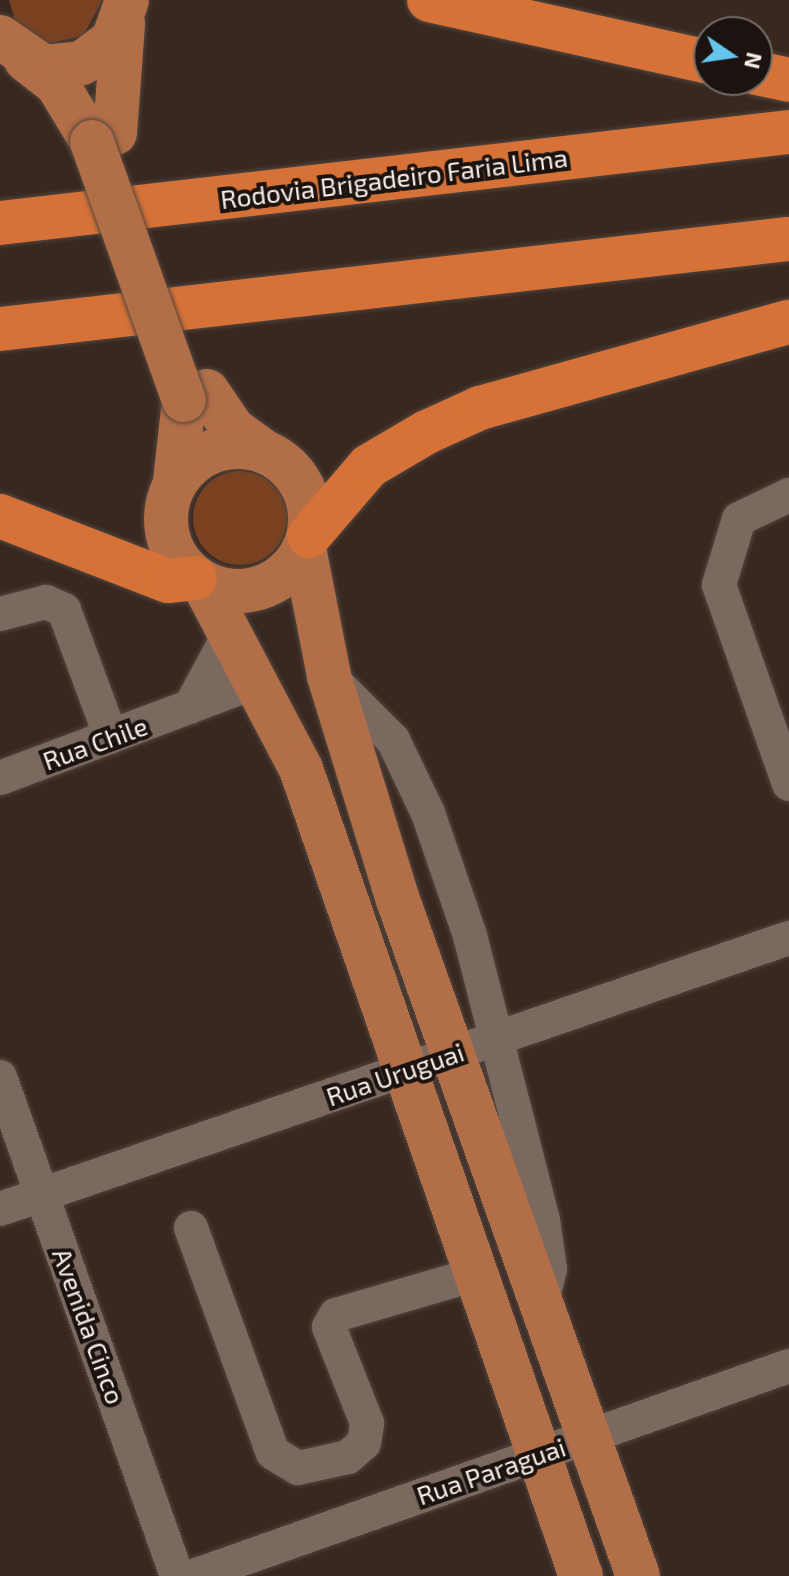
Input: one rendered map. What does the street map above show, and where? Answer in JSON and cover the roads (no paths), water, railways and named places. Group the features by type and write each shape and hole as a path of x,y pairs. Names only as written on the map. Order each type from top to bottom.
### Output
{"highway":[{"path":"429,0 693,58"},
{"name":"Rodovia Brigadeiro Faria Lima","path":"0,223 789,132"},
{"path":"0,329 789,239"},
{"path":"307,542 369,466 440,426 789,322"},
{"path":"0,516 168,581 199,580"}],"main road":[{"path":"13,48 82,63 125,11"},
{"path":"103,138 125,11"},
{"path":"13,48 57,84 103,138 196,396 300,482 329,676 453,1055 638,1576"},
{"path":"196,396 165,523 180,563 199,580 301,769 403,1072 581,1576"},
{"path":"175,482 214,451 263,451"},
{"path":"199,580 250,591 272,583 307,542"}],"street":[{"path":"789,495 739,519 722,556 719,585 789,784"},
{"path":"0,614 46,602 64,610 111,737"},
{"path":"190,707 230,633"},
{"path":"329,676 393,740 416,789 500,1038 543,1220 550,1269 540,1304"},
{"name":"Rua Chile","path":"0,778 256,682"},
{"name":"Rua Uruguai","path":"0,1209 789,938"},
{"name":"Avenida Cinco","path":"0,1077 177,1576"},
{"path":"191,1228 273,1453 298,1468 348,1457 364,1443 367,1423 329,1327 336,1315 476,1274"},
{"name":"Rua Paraguai","path":"194,1576 789,1366"}]}
